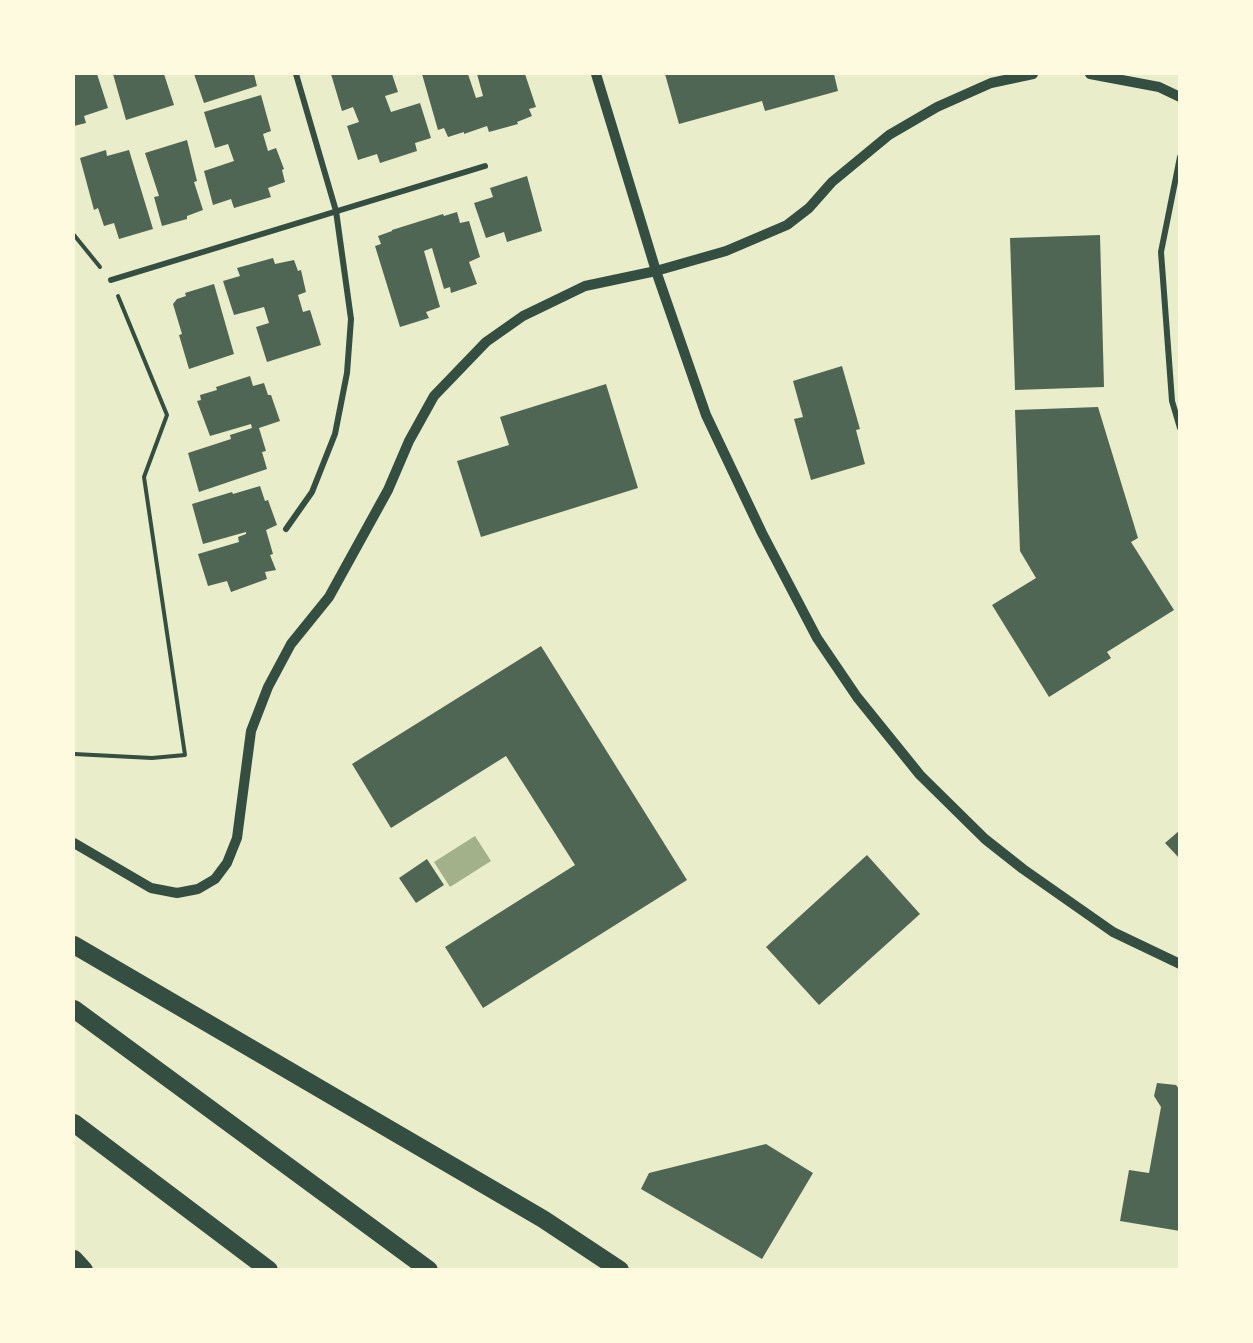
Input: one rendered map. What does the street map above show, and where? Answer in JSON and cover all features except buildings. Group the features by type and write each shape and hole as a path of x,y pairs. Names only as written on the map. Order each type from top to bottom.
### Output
{"highway":[{"path":"74,945 543,1219 620,1269"},
{"path":"74,1009 429,1269"},
{"path":"74,1123 269,1269"},
{"path":"74,1259 84,1269"}],"street":[{"path":"286,528 312,492 335,434 347,374 351,319 336,211 296,74"},
{"path":"596,74 656,271 706,414 762,533 818,638 857,697 920,775 985,839 1023,869 1113,932 1179,963"},
{"path":"74,843 151,888 177,893 198,889 215,879 227,863 237,838 251,731 268,687 291,644 329,597 388,490 409,441 434,396 486,342 523,316 585,286 656,271 726,251 788,225 809,208 832,182 889,135 937,107 991,83 1033,74"},
{"path":"1090,74 1159,87 1179,97"},
{"path":"1179,157 1161,252 1172,401 1179,428"},
{"path":"111,279 485,166"}],"path":[{"path":"74,235 111,279 167,415 144,477 185,754 152,758 74,754"}],"shaded area":[{"path":"475,836 491,861 450,887 434,862"}]}
